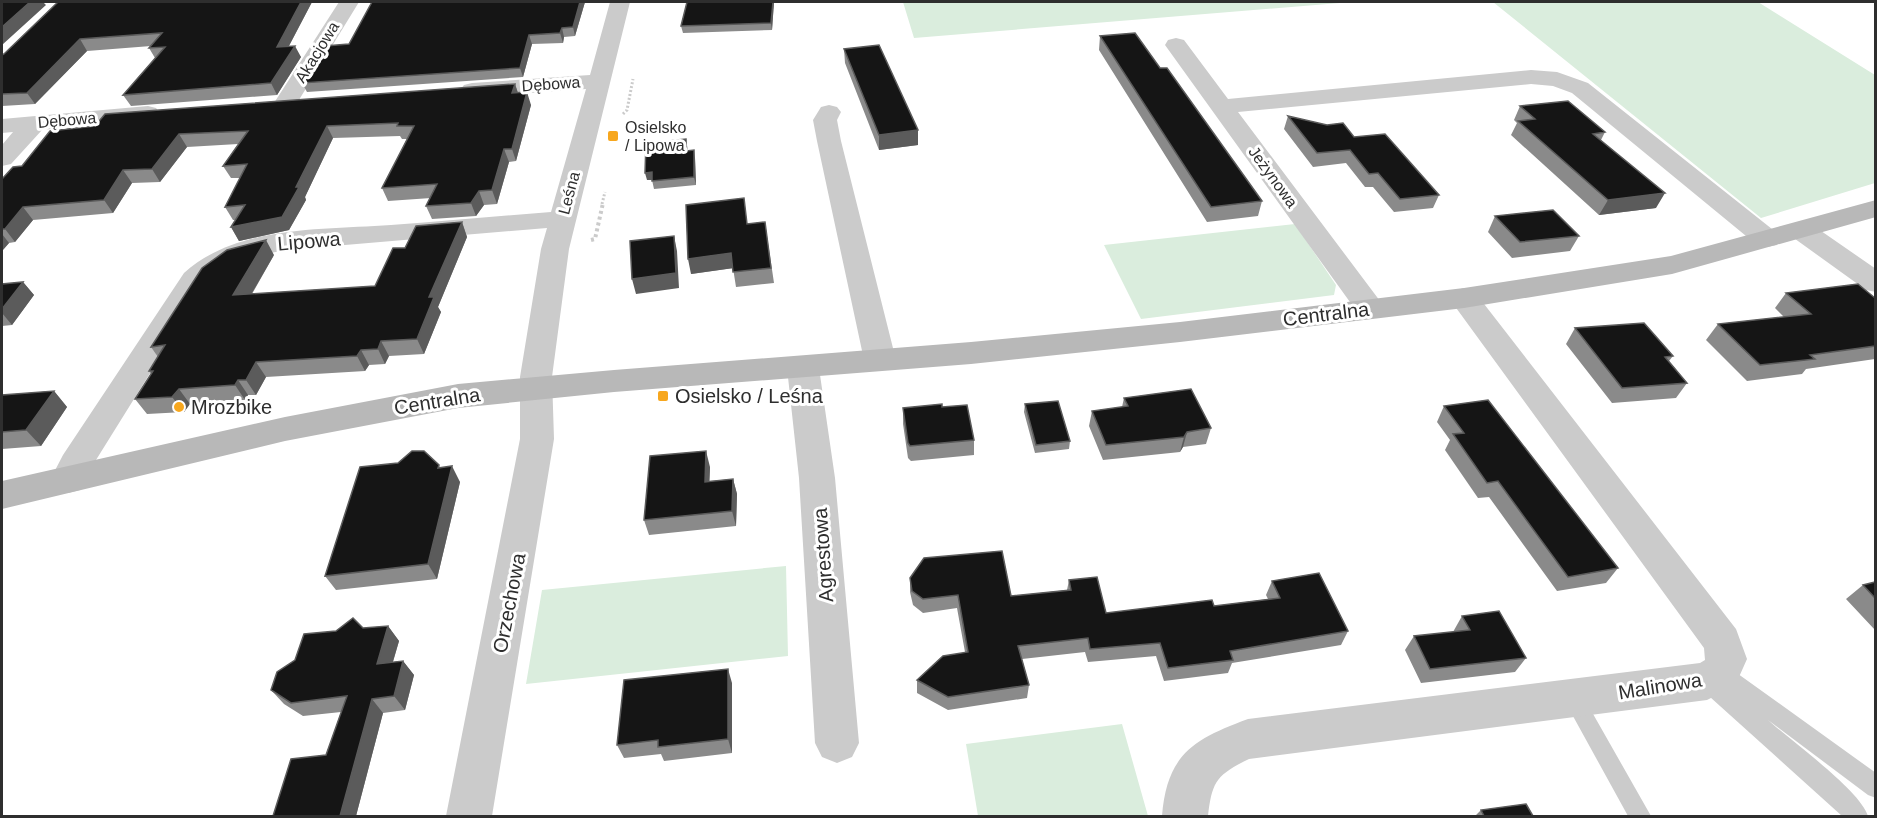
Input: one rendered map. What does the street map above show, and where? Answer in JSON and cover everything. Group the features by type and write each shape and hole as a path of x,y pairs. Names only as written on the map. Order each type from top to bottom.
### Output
{"street":[{"name":"Akacjowa","path":"262,105 298,102 349,2"},
{"name":"Leśna","path":"536,388 550,278 562,219 620,2"},
{"name":"Jeżynowa","path":"1176,45 1371,309"},
{"path":"1221,107 1531,77 1557,79 1580,88 1767,239"},
{"name":"Dębowa","path":"449,92 599,81"},
{"name":"Dębowa","path":"2,126 169,111"},
{"path":"830,112 825,120 831,151 880,360"},
{"path":"2,159 35,123"},
{"name":"Centralna","path":"2,495 285,429 458,396 803,368 1157,334 1464,298 1672,265 1875,208"},
{"name":"Lipowa","path":"68,480 75,464 194,279 218,260 258,246 286,242 562,219"},
{"path":"1801,230 1875,283"},
{"name":"Malinowa","path":"1185,816 1187,790 1199,767 1218,750 1248,739 1573,698 1714,677 1727,659 1722,642 1464,298"},
{"name":"Agrestowa","path":"803,368 817,478 837,743"},
{"name":"Orzechowa","path":"469,816 528,497 537,439 536,388"}],"lane":[{"path":"1714,677 1875,787"},
{"path":"1714,677 1840,796 1857,816"},
{"path":"1573,698 1640,816"}],"path":[{"path":"622,115 627,110 633,80"},
{"path":"595,239 604,195"}],"green space":[{"path":"903,2 1352,2 914,38"},
{"path":"1493,2 1758,2 1875,75 1875,183 1761,218"},
{"path":"1295,224 1336,285 1334,295 1141,319 1104,245"},
{"path":"786,566 788,656 526,684 542,590"},
{"path":"1122,724 1148,816 978,816 966,744"}],"building":[{"path":"2,2 30,2 2,27"},
{"path":"58,2 301,2 277,47 295,46 271,83 123,95 165,47 149,48 162,33 80,39 27,93 2,94 2,55"},
{"path":"372,2 580,2 573,27 562,28 560,33 529,35 520,68 302,83 325,46 349,44"},
{"path":"687,2 773,2 771,23 681,26"},
{"path":"1135,33 1160,68 1167,68 1262,201 1211,207 1100,36"},
{"path":"879,45 918,130 879,135 844,49"},
{"path":"515,84 512,93 527,92 512,149 504,149 492,190 479,191 471,203 426,206 437,184 382,188 414,126 397,126 398,123 327,126 296,187 299,187 282,217 231,227 245,205 225,207 247,164 223,166 248,131 179,134 152,169 123,170 104,200 23,207 5,229 2,229 2,179 13,167 22,166 50,131 95,126 105,114"},
{"path":"1568,101 1605,132 1593,134 1665,193 1608,200 1518,121 1535,119 1520,106"},
{"path":"1288,116 1327,125 1343,123 1354,137 1385,134 1439,195 1400,199 1378,173 1369,174 1350,150 1317,153"},
{"path":"686,139 686,151 694,150 694,177 652,181 652,172 645,173 646,143"},
{"path":"744,198 747,224 765,222 771,268 733,272 731,253 688,259 686,205"},
{"path":"1553,210 1579,236 1520,242 1495,216"},
{"path":"462,222 429,297 434,297 417,339 381,341 378,349 361,350 357,356 256,362 246,380 238,380 235,385 179,389 172,397 135,399 153,371 149,371 165,345 151,347 202,268 227,250 266,240 233,295 375,286 393,248 405,248 416,226"},
{"path":"674,236 676,273 632,279 630,241"},
{"path":"23,282 2,309 2,284"},
{"path":"1858,284 1875,298 1875,346 1810,355 1815,359 1760,365 1718,324 1811,314 1786,293"},
{"path":"1644,323 1673,356 1665,357 1687,383 1622,388 1575,328"},
{"path":"1191,389 1211,428 1187,432 1184,437 1106,445 1092,411 1128,406 1124,398"},
{"path":"54,391 26,430 2,432 2,395"},
{"path":"1488,400 1618,568 1568,577 1498,481 1487,483 1453,434 1464,433 1444,406"},
{"path":"1058,401 1070,441 1036,445 1025,404"},
{"path":"942,404 942,407 967,405 974,440 910,446 903,408"},
{"path":"412,451 424,451 439,465 438,468 452,466 428,564 325,576 360,467 398,463"},
{"path":"706,451 705,482 733,479 732,511 644,520 650,456"},
{"path":"1002,551 1011,596 1071,590 1069,580 1097,577 1106,613 1212,600 1214,606 1280,598 1272,581 1319,573 1348,631 1230,651 1233,660 1168,668 1160,643 1090,649 1088,638 1018,646 1029,685 948,697 917,680 943,656 968,652 958,595 923,599 912,591 910,578 924,558"},
{"path":"1875,582 1875,598 1863,585"},
{"path":"1499,611 1526,658 1430,669 1414,636 1470,630 1462,616"},
{"path":"353,618 363,628 388,626 377,664 403,661 394,696 372,699 340,816 273,816 291,759 326,755 347,696 291,703 271,690 277,672 295,660 304,634 336,631"},
{"path":"728,669 728,739 658,747 658,740 617,745 624,680"},
{"path":"1526,804 1533,816 1484,816 1481,810"}],"place":[{"name":"Osielsko / Lipowa","path":"613,136"},
{"name":"Osielsko / Leśna","path":"663,396"},
{"name":"Mrozbike","path":"179,407"}]}
